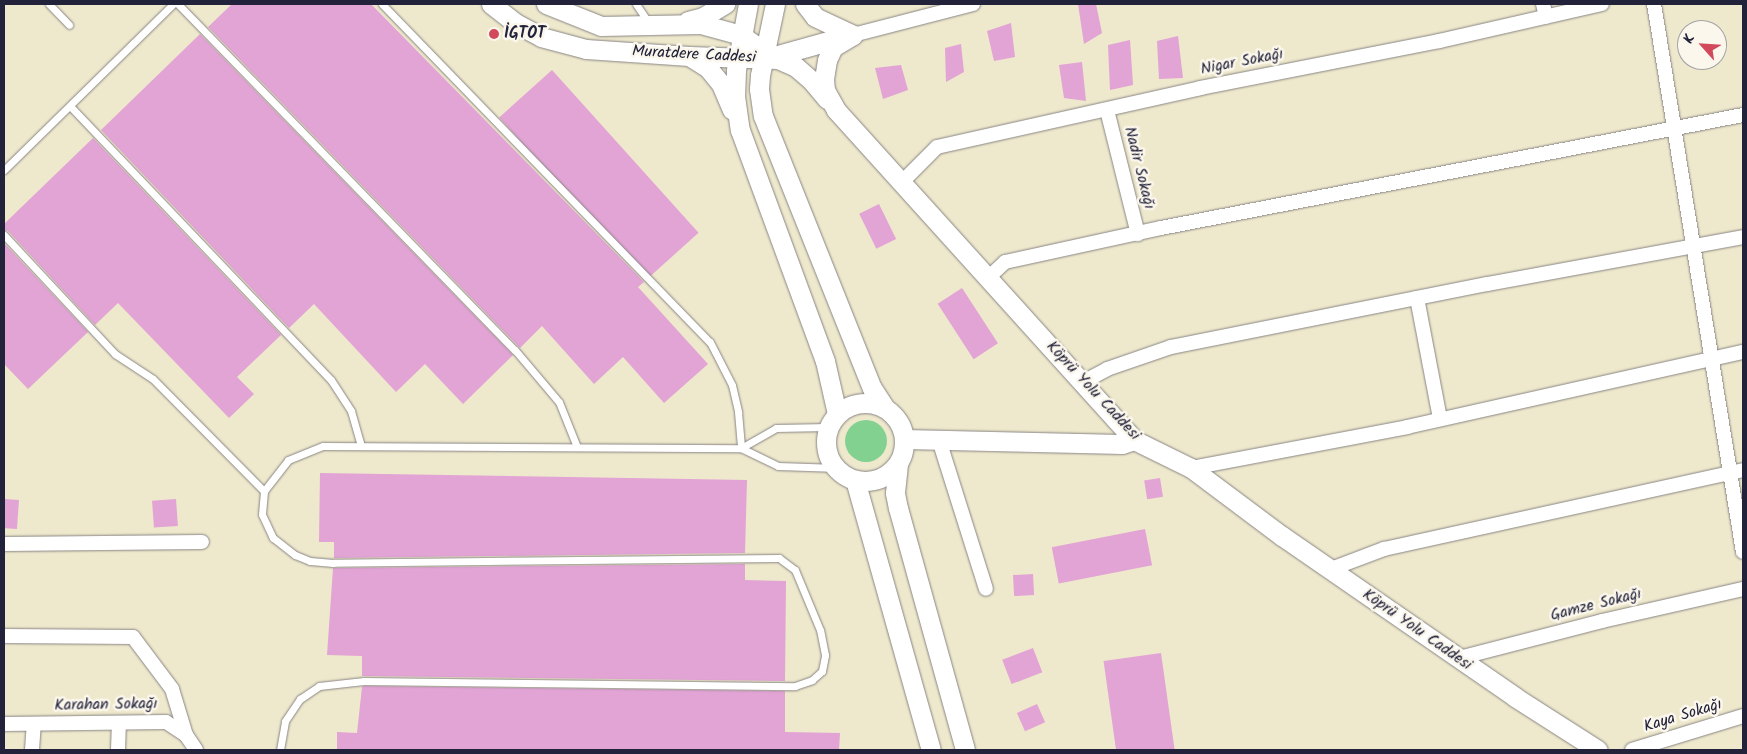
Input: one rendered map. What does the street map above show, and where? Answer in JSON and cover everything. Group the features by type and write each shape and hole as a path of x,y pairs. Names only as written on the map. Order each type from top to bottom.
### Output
{"main road":[{"name":"Muratdere Caddesi","path":"491,4 517,24 541,37 577,46 689,56 765,58"},
{"name":"Muratdere Caddesi","path":"546,4 602,26 701,24 741,35 755,45 765,58"},
{"path":"678,23 703,17 725,4"},
{"path":"740,130 735,96 737,57 748,4"},
{"path":"775,4 760,75 759,89 763,116 872,388 885,408"},
{"path":"806,4 815,17 853,35"},
{"path":"765,58 853,35"},
{"name":"Köprü Yolu Caddesi","path":"853,35 833,47 827,60 824,79 825,90 842,118 989,277 1134,440 1191,468 1459,658 1598,750"},
{"path":"689,56 708,68 721,84 826,361 833,421 827,450 836,468 855,480 877,479 889,473 898,464"},
{"path":"765,58 778,59 796,67 811,80 842,118"},
{"path":"833,421 848,406 860,403 873,403 885,408 895,416 901,427 904,439 903,452 898,464 895,493 965,750"},
{"path":"904,439 1122,444 1134,440"},
{"path":"855,480 931,750"}],"street":[{"path":"853,35 973,4"},
{"name":"Nigar Sokağı","path":"902,182 937,148 1200,88 1439,41 1545,10 1602,4"},
{"path":"1654,4 1712,358 1737,472 1743,552"},
{"name":"Nadir Sokağı","path":"1107,110 1138,234"},
{"path":"989,277 1005,262 1743,115"},
{"path":"1083,382 1107,369 1171,347 1417,298 1743,237"},
{"path":"1417,298 1440,420"},
{"path":"1191,468 1440,420 1743,352"},
{"path":"939,440 986,589"},
{"path":"1331,569 1384,549 1737,472"},
{"path":"4,544 202,542"},
{"name":"Gamze Sokağı","path":"1459,658 1602,621 1743,588"},
{"path":"4,636 133,637 172,689 186,734"},
{"name":"Kaya Sokağı","path":"1632,750 1743,716"},
{"name":"Karahan Sokağı","path":"4,724 166,722 186,734 196,750"},
{"path":"118,750 119,723"},
{"path":"32,750 34,724"}],"lane":[{"path":"49,4 70,25"},
{"path":"4,170 173,4"},
{"path":"178,4 515,350 559,402 577,447"},
{"path":"382,4 710,342 732,385 738,412 741,448"},
{"path":"636,4 651,26"},
{"path":"70,106 331,380 351,411 361,446"},
{"path":"4,235 115,354 153,379 264,490"},
{"path":"741,448 776,428 833,421"},
{"path":"280,750 285,721 300,699 319,686 364,681 795,686 812,680 822,671 825,655 820,630 795,570 779,558 333,563 310,561 295,555 273,538 262,514 264,490 288,460 323,446 741,448 778,466 836,468"}],"green space":[{"path":"870,420 878,423 884,429 887,441 884,453 878,459 862,462 854,459 848,453 845,437 848,429 854,423"}],"building":[{"path":"232,4 371,4 644,282 638,287 708,364 664,403 623,357 594,384 542,326 520,348 208,27"},
{"path":"1078,4 1096,4 1102,33 1084,44"},
{"path":"1011,23 1015,57 994,61 987,31"},
{"path":"200,34 513,355 463,404 425,364 396,392 314,304 289,328 101,130"},
{"path":"1178,36 1183,78 1159,79 1157,41"},
{"path":"1130,40 1133,85 1110,90 1108,45"},
{"path":"961,44 964,72 946,82 945,48"},
{"path":"1082,62 1086,101 1064,98 1059,65"},
{"path":"901,65 908,90 883,99 875,68"},
{"path":"552,70 699,233 646,280 499,118"},
{"path":"93,138 281,335 237,377 254,394 229,418 118,303 95,325 8,231 4,230 4,224"},
{"path":"879,204 896,239 876,249 859,214"},
{"path":"4,243 88,332 28,389 4,364"},
{"path":"962,288 998,343 974,359 938,304"},
{"path":"320,473 747,480 745,553 334,558 334,542 319,542"},
{"path":"1160,478 1163,497 1147,499 1144,481"},
{"path":"4,499 19,500 17,529 4,528"},
{"path":"176,499 178,526 154,528 152,501"},
{"path":"1145,529 1152,565 1059,583 1052,547"},
{"path":"745,564 745,580 786,581 785,681 362,676 362,656 327,655 333,568"},
{"path":"1033,574 1034,595 1014,596 1013,575"},
{"path":"1033,648 1042,672 1012,684 1002,660"},
{"path":"1161,653 1175,750 1116,750 1104,661"},
{"path":"362,687 785,691 785,732 840,733 839,750 337,750 337,732 357,733"},
{"path":"1037,704 1045,722 1025,731 1017,713"}],"place":[{"name":"İGTOT","path":"494,34"}]}
